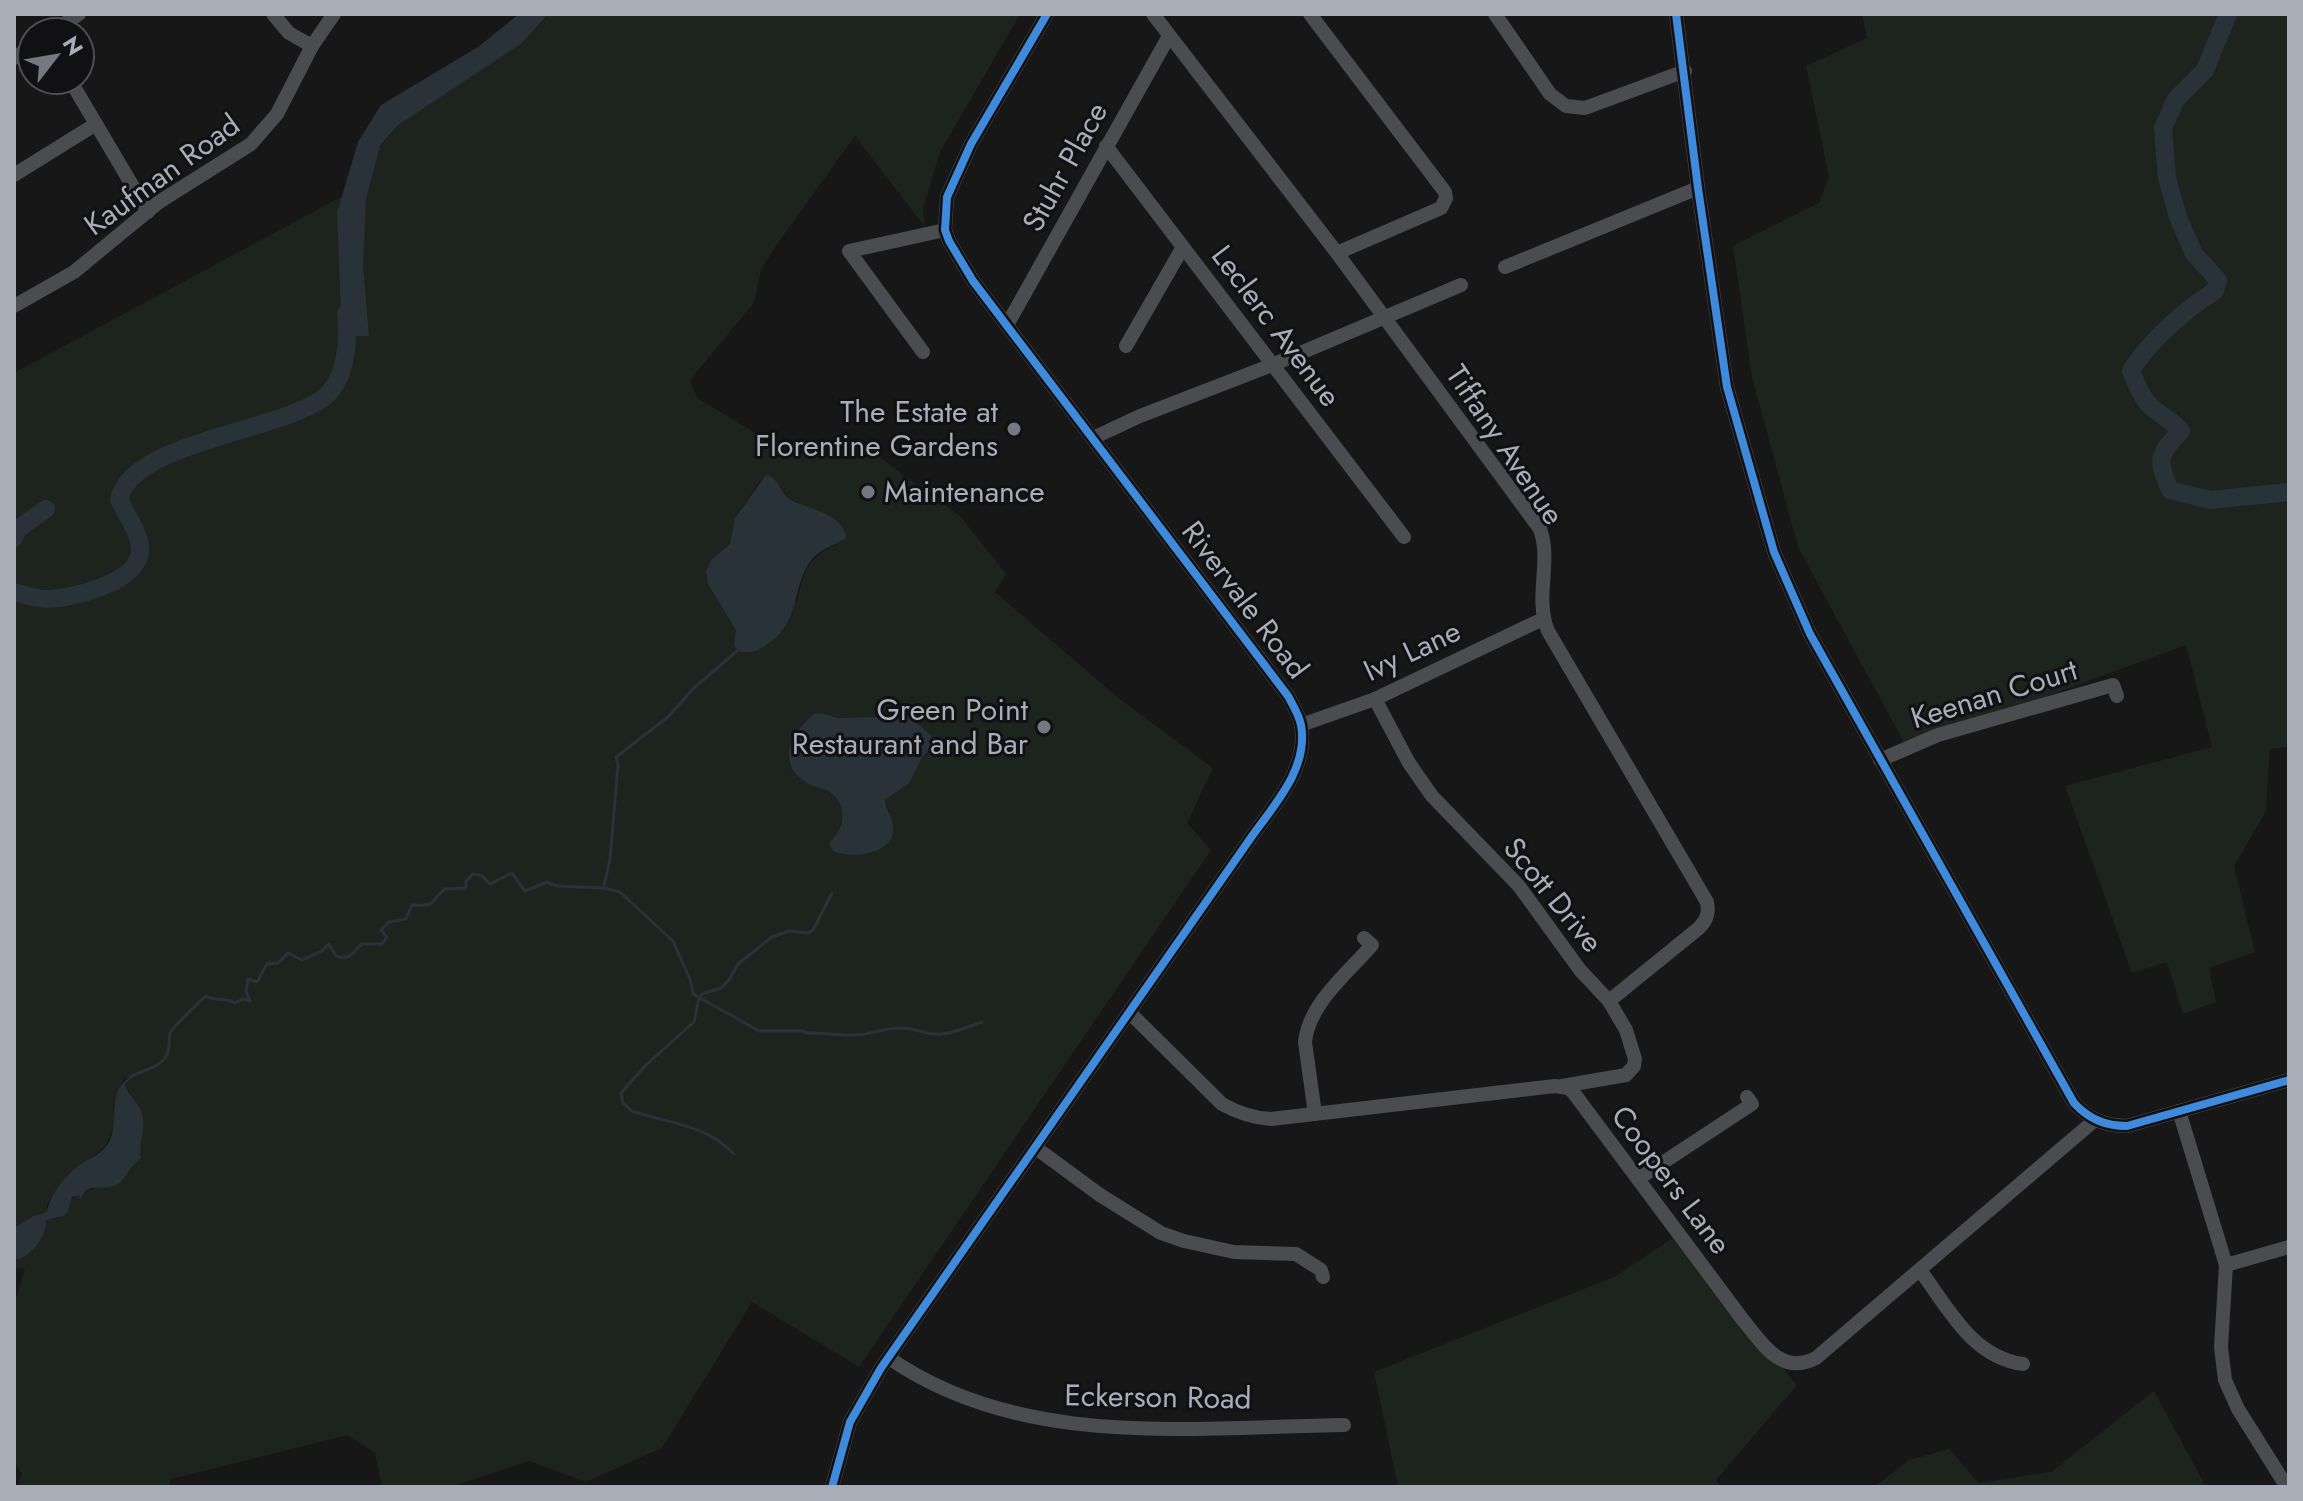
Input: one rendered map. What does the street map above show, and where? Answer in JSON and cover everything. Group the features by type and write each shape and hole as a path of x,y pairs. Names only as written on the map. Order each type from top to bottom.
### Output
{"street":[{"path":"273,14 289,33 312,46"},
{"name":"Kaufman Road","path":"14,306 74,272 148,212 236,156 264,131 277,114 312,46 334,14"},
{"path":"923,352 849,251 945,230 947,197 952,182 1047,14"},
{"name":"Tiffany Avenue","path":"1153,14 1337,253 1540,529 1544,546 1543,619 1709,910 1704,923 1609,1001"},
{"path":"1310,14 1445,192 1446,198 1441,208 1337,253"},
{"path":"1495,14 1550,94 1566,106 1585,108 1685,71"},
{"path":"1676,14 1727,387 1774,552 1800,615 2074,1103 2095,1120 2127,1126 2289,1080"},
{"name":"Stuhr Place","path":"1007,325 1169,36"},
{"path":"79,96 148,212"},
{"path":"14,175 96,124"},
{"name":"Leclerc Avenue","path":"1106,146 1404,537"},
{"path":"1505,267 1698,188"},
{"name":"Rivervale Road","path":"832,1487 850,1422 858,1405 1294,775 1300,753 1301,725 1281,685 962,266 945,230"},
{"path":"1126,346 1183,247"},
{"path":"1093,438 1461,285"},
{"name":"Ivy Lane","path":"1301,725 1375,699 1543,619"},
{"name":"Keenan Court","path":"1880,760 1938,735 2113,685 2117,696"},
{"name":"Scott Drive","path":"1375,699 1409,763 1432,796 1519,886 1580,970 1609,1001 1626,1030 1635,1059 1634,1066 1626,1075 1562,1086"},
{"path":"1315,1114 1306,1030 1316,1009 1372,945 1364,938"},
{"path":"1130,1013 1212,1095 1234,1111 1246,1115 1271,1119 1562,1086"},
{"name":"Coopers Lane","path":"1562,1086 1573,1092 1770,1353 1781,1361 1800,1364 1816,1358 2095,1120"},
{"path":"1638,1179 1752,1104 1747,1097"},
{"path":"2179,1111 2226,1265 2221,1347 2225,1380 2238,1409 2285,1485"},
{"path":"1036,1148 1100,1195 1161,1233 1196,1245 1234,1252 1296,1254 1321,1270 1323,1277"},
{"path":"2226,1265 2289,1247"},
{"path":"1920,1270 1974,1341 1994,1357 2023,1364"},
{"name":"Eckerson Road","path":"889,1358 915,1377 979,1403 1068,1424 1137,1429 1344,1425"}],"shaded area":[{"path":"519,14 548,14 522,43 397,126 380,146 366,199 363,267 369,336 342,336 337,213 358,142 381,105 478,47"},
{"path":"548,14 1020,14 940,152 923,209 925,227 855,136 761,270 754,303 690,380 697,398 786,451 864,446 960,516 1006,574 995,592 1117,697 1213,768 1187,823 1211,850 859,1367 752,1302 662,1448 586,1482 529,1461 451,1487 382,1487 375,1453 347,1435 171,1479 169,1487 17,1487 22,1474 14,1462 14,1304 25,1269 14,1267 14,1260 26,1255 36,1245 46,1220 51,1217 56,1219 68,1211 72,1198 99,1186 112,1187 131,1170 139,1153 143,1119 125,1084 130,1078 123,1080 113,1106 115,1123 106,1146 68,1175 47,1204 47,1212 33,1216 14,1228 14,373 341,197 397,126 522,43","holes":["760,481 780,487 790,500 800,503 845,539 811,562 797,601 734,644 737,630 709,584 712,559 730,544 735,518","822,713 838,718 908,716 931,735 929,752 885,800 889,811 860,855 832,841 838,833 843,815 837,800 821,787 796,774 789,761 800,730 809,720"]},
{"path":"1862,14 2289,14 2289,747 2270,749 2266,811 2234,866 2255,952 2209,968 2216,1002 2183,1014 2167,962 2132,973 2065,786 2212,747 2186,645 1907,748 1798,547 1752,377 1733,246 1819,203 1829,177 1806,66 1867,38"},
{"path":"766,475 775,480 788,498 838,522 846,535 845,539 821,552 809,563 790,617 777,637 759,649 741,652 734,644 736,630 708,584 706,571 712,559 730,544 735,518"},
{"path":"814,714 838,718 908,716 931,735 932,747 922,758 909,783 885,800 893,831 891,839 878,850 859,855 833,851 829,843 841,825 840,806 830,792 809,784 792,768 789,749 793,740 805,722"},
{"path":"134,1075 125,1084 143,1118 141,1158 114,1186 91,1188 80,1199 79,1196 72,1197 64,1216 46,1220 44,1233 36,1246 26,1256 14,1260 14,1228 33,1216 47,1212 54,1194 67,1176 107,1145 113,1131 119,1088"},
{"path":"1673,1238 1797,1385 1716,1480 1720,1487 1398,1487 1374,1372 1614,1277"},
{"path":"2154,1391 2206,1487 1874,1487 1909,1460 1949,1449 1979,1483 2051,1472"}],"waterway":[{"path":"2228,14 2205,70 2176,99 2163,128 2167,178 2178,217 2194,254 2218,280 2215,291 2169,326 2131,371 2147,402 2181,431 2164,452 2161,463 2170,490 2210,500 2289,492"},
{"path":"14,592 41,599 71,596 102,587 128,572 140,551 136,531 119,499 130,480 150,464 177,451 272,421 322,399 337,382 341,371 346,347 346,313"},
{"path":"14,538 18,529 46,509"},
{"path":"604,886 610,859 618,765 616,757 668,717 694,688 737,651"},
{"path":"130,1077 162,1061 168,1052 172,1030 206,996 235,1003 243,999 250,1001 246,991 248,979 257,982 267,964 278,963 288,953 302,960 322,951 329,944 336,956 345,957 362,944 382,944 387,937 381,930 389,922 406,919 412,905 430,904 445,889 466,888 466,881 473,874 482,876 490,884 512,873 525,891 547,882 557,886 604,888 620,892 673,941 690,979 693,994 759,1031 860,1035 903,1028 936,1034 982,1022"},
{"path":"734,1154 712,1136 632,1111 623,1103 621,1093 646,1065 694,1022 702,994 721,988 738,964 772,937 789,931 808,933 813,930 832,893"}],"cycle path":[{"path":"832,1487 850,1422 881,1368 1278,800 1300,757 1300,721 1288,696 973,281 945,230 947,197 971,144 1047,14"},
{"path":"1676,14 1727,387 1774,552 1810,634 2074,1103 2098,1120 2127,1126 2289,1080"}],"place":[{"name":"The Estate at Florentine Gardens","path":"1014,429"},
{"name":"Maintenance","path":"868,492"},
{"name":"Green Point Restaurant and Bar","path":"1044,727"}]}
